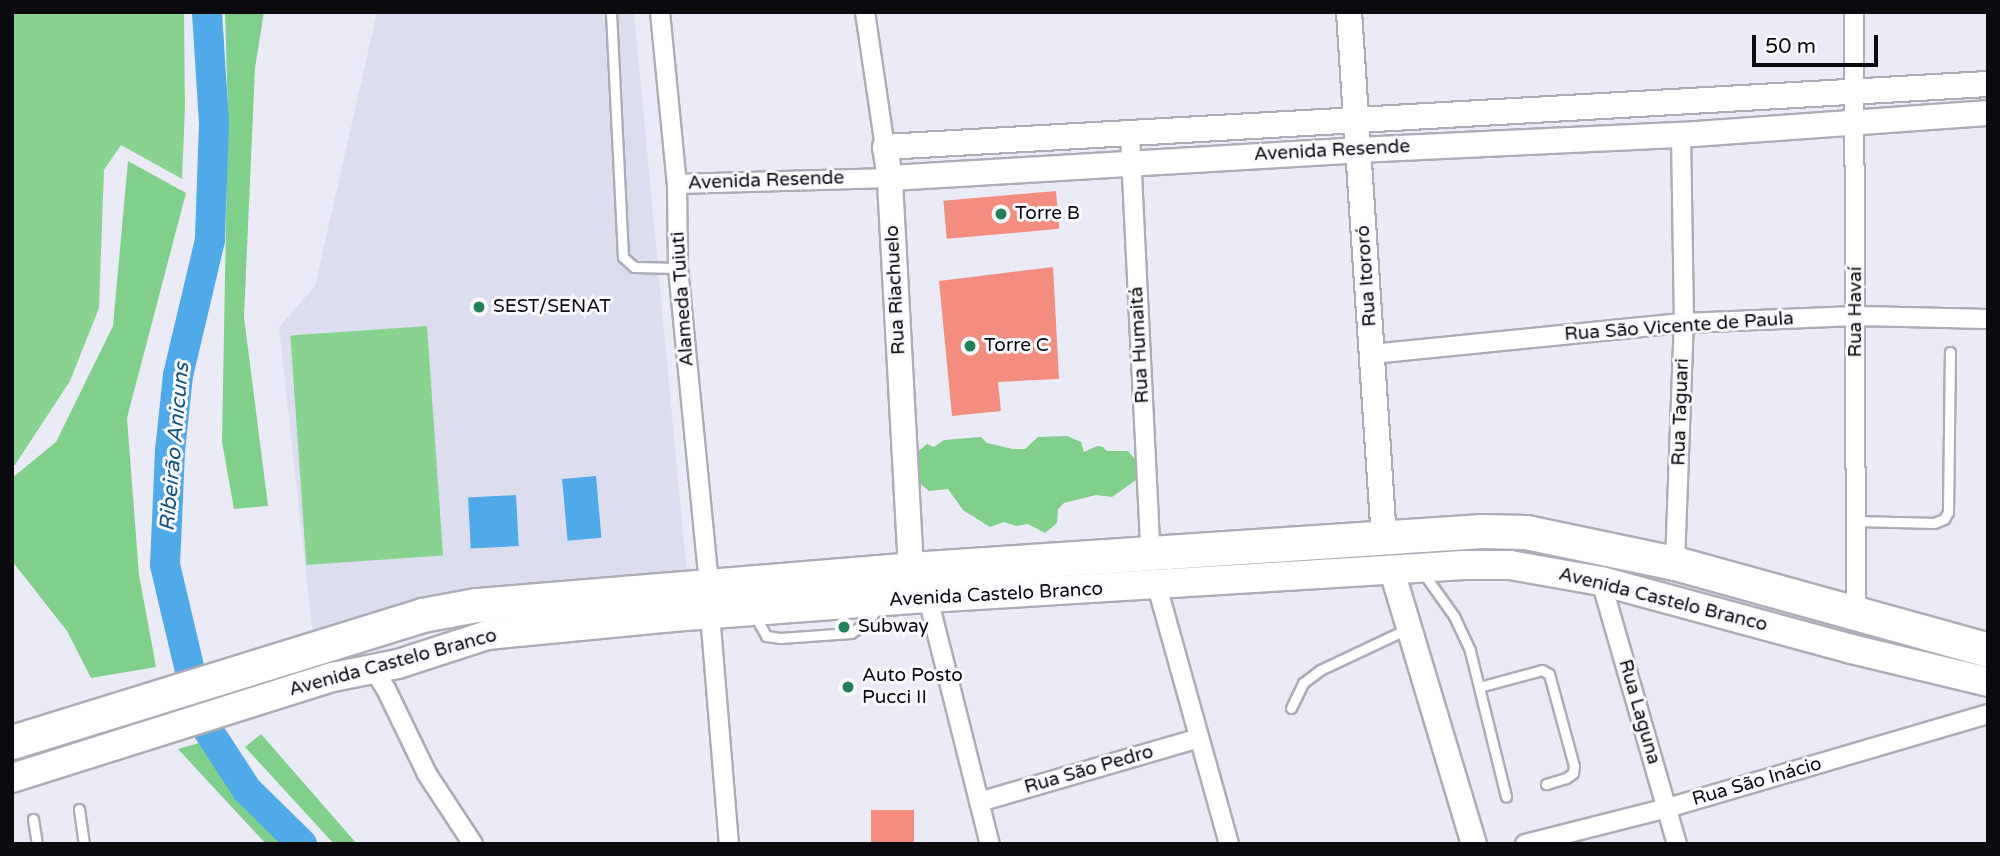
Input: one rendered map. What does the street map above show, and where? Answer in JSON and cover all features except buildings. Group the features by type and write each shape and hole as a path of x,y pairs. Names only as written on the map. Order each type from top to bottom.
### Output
{"highway":[{"name":"Avenida Castelo Branco","path":"12,743 143,720 243,689 422,615 476,605 710,599 911,569 1153,570 1384,539 1482,531 1526,532 1675,562 1988,650"}],"main road":[{"name":"Avenida Castelo Branco","path":"243,689 333,677 386,674 487,635 710,599 752,611 1096,589 1153,570 1392,572 1510,565 1601,581 1851,649 1988,682"},
{"name":"Avenida Castelo Branco","path":"12,778 143,720"}],"street":[{"name":"Alameda Tuiuti","path":"660,12 677,184 678,268 710,599 729,844"},
{"name":"Rua Riachuelo","path":"865,12 890,178 911,569"},
{"name":"Rua Itororó","path":"1349,12 1384,539"},
{"name":"Rua Havaí","path":"1854,12 1856,612"},
{"name":"Avenida Resende","path":"885,147 1769,99 1988,84"},
{"path":"1769,99 1769,130"},
{"name":"Avenida Resende","path":"677,184 890,178 1130,162 1769,130 1988,113"},
{"name":"Rua Humaitá","path":"1130,134 1153,570 1229,844"},
{"name":"Rua Taguari","path":"1675,562 1684,323 1681,135"},
{"name":"Rua São Vicente de Paula","path":"1372,354 1684,323 1857,316 1988,318"},
{"path":"1392,572 1474,844"},
{"name":"Rua Laguna","path":"1601,581 1677,844"},
{"path":"928,598 990,844"},
{"path":"386,674 427,774 473,844"},
{"name":"Rua São Inácio","path":"1525,844 1667,808 1988,713"},
{"name":"Rua São Pedro","path":"979,802 1199,738"}],"lane":[{"path":"611,12 623,257 634,267 678,268"},
{"path":"1856,521 1934,523 1944,519 1948,512 1950,352"},
{"path":"1421,569 1454,616 1470,650 1506,797"},
{"path":"1291,708 1303,684 1320,670 1409,628"},
{"path":"1479,687 1542,670 1549,674 1574,766 1573,773 1566,778 1546,784"},
{"path":"79,809 84,844"},
{"path":"33,819 37,844"}],"shaded area":[{"name":"SEST/SENAT","path":"377,12 634,12 687,575 313,636 279,327 315,286"}],"green space":[{"path":"12,12 184,12 185,107 182,179 121,145 104,170 99,308 70,381 15,465 12,465"},
{"path":"225,12 264,12 255,68 244,317 268,506 234,509 222,442 228,114"},
{"path":"128,161 186,193 127,418 139,575 156,667 91,678 67,631 12,561 12,478 56,442 113,326"},
{"path":"427,326 443,555 306,565 290,336"},
{"path":"1067,436 1081,442 1084,452 1097,446 1107,451 1128,451 1138,463 1136,480 1112,497 1096,495 1064,503 1058,509 1057,523 1045,533 1028,524 1016,526 1004,522 990,527 963,510 948,489 929,491 916,480 915,454 927,444 934,447 944,440 981,437 987,443 1025,449 1038,437"},
{"path":"261,734 357,844 334,844 245,747"},
{"path":"199,743 286,844 266,844 178,749"}],"water":[{"path":"596,476 601,538 568,541 562,479"},
{"path":"516,495 519,546 471,548 468,498"}],"waterway":[{"name":"Ribeirão Anicuns","path":"207,12 214,123 210,240 178,375 170,451 165,565 202,721 247,790 302,844"}],"place":[{"name":"Torre B","path":"1001,214"},
{"name":"SEST/SENAT","path":"479,307"},
{"name":"Torre C","path":"970,346"},
{"name":"Subway","path":"844,627"},
{"name":"Auto Posto Pucci II","path":"848,687"}]}
